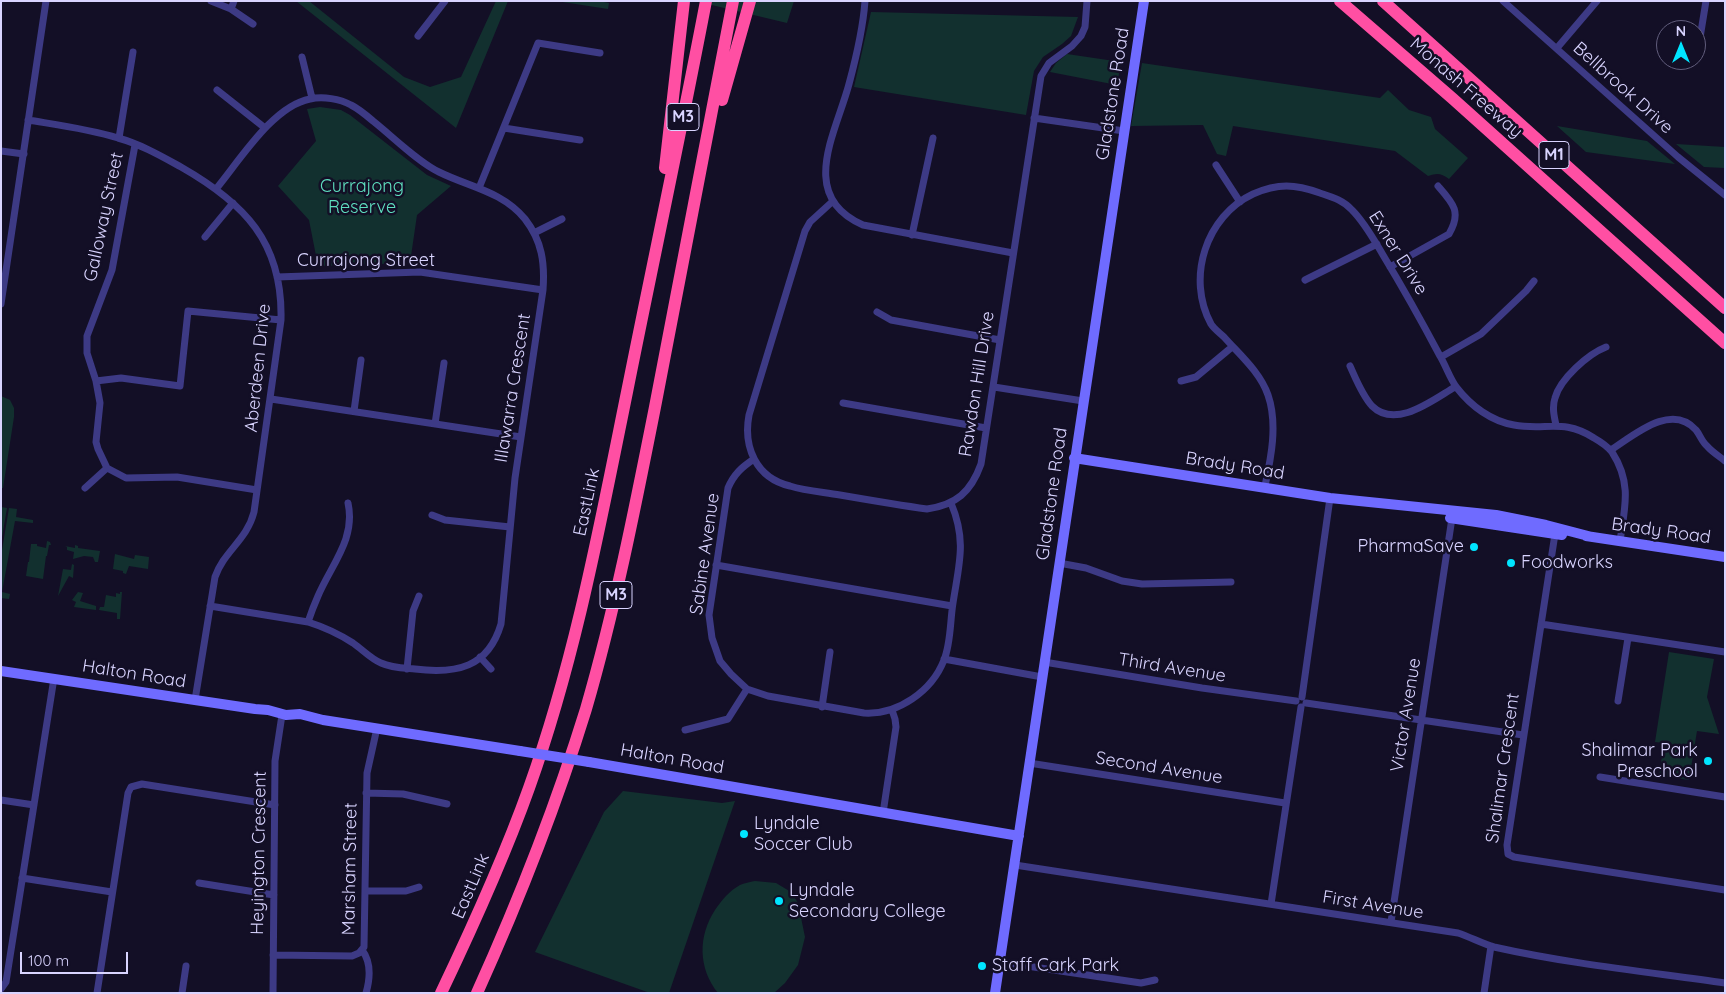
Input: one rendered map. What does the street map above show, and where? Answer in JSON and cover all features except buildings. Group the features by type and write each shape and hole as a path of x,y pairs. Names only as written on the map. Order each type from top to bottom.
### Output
{"highway":[{"path":"658,233 684,1"},
{"name":"EastLink","path":"441,993 480,911 530,786 570,652 603,513 706,1"},
{"name":"M3","path":"477,993 507,925 545,830 570,759 603,647 627,547 733,1"},
{"path":"699,181 750,1"},
{"name":"Monash Freeway","path":"1340,1 1452,98 1725,343"},
{"name":"Monash Freeway","path":"1384,1 1725,308"}],"main road":[{"name":"Gladstone Road","path":"995,993 1144,1"},
{"name":"Brady Road","path":"1074,458 1453,515 1496,515 1523,525 1555,531 1725,557"},
{"name":"Halton Road","path":"4,670 268,710 282,717 300,714 318,719 589,762 1019,836"}],"street":[{"path":"1,304 46,1"},
{"path":"211,1 231,9 253,24"},
{"path":"231,9 234,1"},
{"path":"418,36 445,1"},
{"path":"865,1 849,85 826,157 825,178 833,201 846,216 863,225 1013,253"},
{"name":"Rawdon Hill Drive","path":"833,201 810,222 805,231 748,415 746,436 754,459 767,474 789,486 927,509 951,503 966,492 976,478 981,464 1041,76 1049,63 1072,46 1081,36 1086,26 1087,1"},
{"name":"Bellbrook Drive","path":"1502,1 1725,196"},
{"path":"1557,48 1597,1"},
{"path":"1703,20 1706,1"},
{"path":"479,188 538,43 600,53"},
{"path":"119,138 133,52"},
{"path":"302,57 312,98"},
{"path":"217,90 266,128"},
{"name":"Illawarra Crescent","path":"210,606 308,622 338,634 379,662 391,667 434,671 452,670 465,666 480,657 493,643 501,624 515,478 543,290 544,263 534,233 524,218 509,204 500,197 433,169 351,105 338,100 312,98 292,105 283,111 266,128 216,189"},
{"path":"1034,118 1124,131"},
{"name":"Aberdeen Drive","path":"28,120 119,138 163,157 203,180 233,203 250,220 272,255 281,302 281,320 257,490 249,526 218,569 195,700"},
{"path":"504,128 580,140"},
{"path":"912,235 933,138"},
{"name":"Galloway Street","path":"108,468 101,458 96,442 100,403 96,381 88,359 87,336 112,270 135,144"},
{"path":"1,151 24,154"},
{"path":"1216,165 1240,202"},
{"name":"Exner Drive","path":"1264,486 1274,429 1268,394 1260,378 1212,324 1202,297 1199,275 1205,248 1219,220 1240,202 1267,189 1300,186 1338,199 1352,209 1368,228 1441,357 1455,386 1472,405 1485,414 1512,425 1526,427 1556,425 1578,429 1595,438 1610,450 1626,482 1620,541"},
{"path":"1390,267 1448,234 1456,212 1454,204 1438,186"},
{"path":"205,237 233,203"},
{"path":"534,233 562,218"},
{"path":"1305,280 1377,244"},
{"name":"Currajong Street","path":"277,277 420,272 543,290"},
{"path":"1441,357 1481,334 1534,281"},
{"path":"96,381 121,378 180,386 188,311 281,320"},
{"path":"877,312 891,320 1000,340"},
{"path":"1181,381 1196,377 1232,347"},
{"path":"1556,425 1554,400 1560,387 1591,355 1606,347"},
{"path":"354,412 361,360"},
{"path":"435,424 444,363"},
{"path":"1350,366 1367,399 1379,411 1388,414 1401,415 1410,413 1455,386"},
{"path":"994,387 1083,400"},
{"path":"271,399 521,438"},
{"path":"843,403 986,428"},
{"path":"1610,450 1655,422 1683,421 1696,430 1706,446 1725,461"},
{"name":"Sabine Avenue","path":"754,459 742,467 728,488 709,615 712,638 720,661 746,688 768,696 870,714 892,710 915,698 931,681 944,659 962,541 958,521 951,503"},
{"path":"86,488 108,468 126,478 177,477 257,490"},
{"path":"1270,904 1330,498"},
{"path":"308,622 318,596 348,535 350,517 348,503"},
{"path":"432,515 445,520 510,526"},
{"name":"Victor Avenue","path":"1391,922 1453,515"},
{"name":"Shalimar Crescent","path":"1555,531 1523,735 1507,845 1508,854 1510,856 1725,890"},
{"path":"1059,563 1086,568 1122,580 1142,584 1231,582"},
{"path":"716,565 952,606"},
{"path":"407,668 413,611 419,596"},
{"path":"1541,624 1725,652"},
{"path":"1618,701 1628,638"},
{"path":"822,706 830,652"},
{"path":"480,657 491,670"},
{"path":"944,659 1042,677"},
{"name":"Third Avenue","path":"1044,662 1202,688 1523,735"},
{"path":"1,989 6,982 54,678"},
{"path":"685,730 728,719 746,688"},
{"path":"883,813 896,727 892,710"},
{"name":"Heyington Crescent","path":"273,993 276,754 282,717"},
{"name":"Marsham Street","path":"273,955 352,956 362,950 364,944 367,773 376,728"},
{"name":"Second Avenue","path":"1029,763 1285,803"},
{"path":"1600,777 1725,797"},
{"path":"97,993 128,794 131,787 142,784 275,805"},
{"path":"366,793 406,794 448,804"},
{"path":"1,800 34,805"},
{"name":"First Avenue","path":"1015,865 1458,933 1492,946 1591,965 1725,983"},
{"path":"22,878 112,892"},
{"path":"198,883 274,895"},
{"path":"365,891 406,891 420,887"},
{"path":"1484,993 1492,946"},
{"path":"362,950 367,959 370,974 366,993"},
{"path":"1000,962 1140,983 1155,980"},
{"path":"182,993 186,966"}],"green space":[{"path":"296,1 309,1 404,77 430,87 461,77 496,1 508,1 456,128"},
{"path":"556,1 599,1 609,3 608,9"},
{"path":"695,1 794,1 787,23"},
{"path":"871,12 1078,17 1071,36 1043,57 1034,71 1026,115 854,87"},
{"path":"1067,54 1121,62 1117,85 1050,72 1056,63"},
{"path":"1142,63 1380,98 1388,90 1409,110 1431,117 1435,129 1468,158 1449,179 1439,174 1428,176 1395,151 1233,126 1226,156 1217,154 1203,125 1131,126"},
{"name":"Currajong Reserve","path":"320,107 341,110 350,115 427,175 451,186 417,215 410,263 318,266 309,220 278,186 316,141 307,109"},
{"path":"1557,126 1647,141 1675,164 1586,152"},
{"path":"1676,144 1725,147 1725,168 1704,167"},
{"path":"1,396 10,400 14,408 3,488 1,488"},
{"path":"1,507 7,508 1,543"},
{"path":"9,508 17,509 16,517 33,520 33,523 15,521 2,592 10,594 9,599 1,598 1,556"},
{"path":"47,541 51,545 49,545 46,556 43,579 26,576 31,544 37,544 37,546 46,548"},
{"path":"75,545 78,548 100,551 98,562 95,562 93,557 84,556 73,559 74,552 67,550 65,546 75,548"},
{"path":"115,554 134,559 135,555 149,557 148,569 129,566 126,574 123,571 113,569"},
{"path":"72,564 74,565 73,578 69,576 58,596 63,569 71,570"},
{"path":"78,592 83,593 80,601 96,606 96,610 74,607 76,602 72,600"},
{"path":"122,592 120,619 117,619 117,613 99,610 100,607 104,607 106,595 116,597 116,593 120,594"},
{"path":"1669,652 1714,659 1707,697 1719,734 1697,731 1689,780 1659,776 1664,743 1655,742"},
{"path":"623,791 722,803 735,801 669,993 650,993 535,952 604,812"},
{"path":"755,881 776,883 791,892 798,903 805,937 798,965 785,983 774,993 718,993 711,983 704,963 703,941 705,930 715,910 732,890 745,883"}],"place":[{"name":"PharmaSave","path":"1474,547"},
{"name":"Foodworks","path":"1511,563"},
{"name":"Shalimar Park Preschool","path":"1708,761"},
{"name":"Lyndale Soccer Club","path":"744,834"},
{"name":"Lyndale Secondary College","path":"779,901"},
{"name":"Staff Cark Park","path":"982,966"}]}
